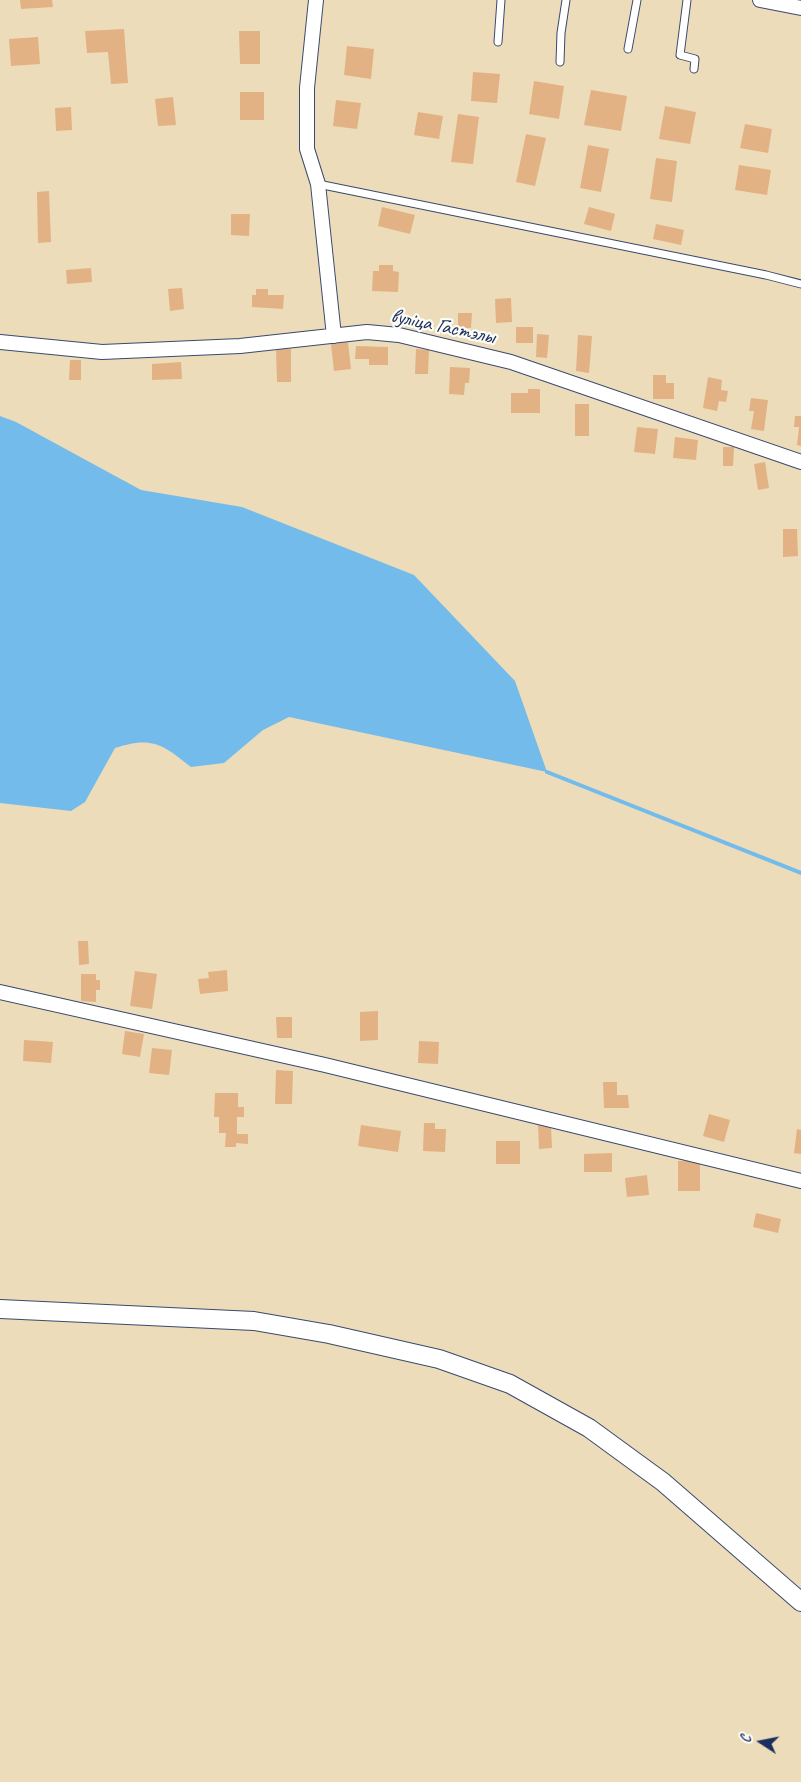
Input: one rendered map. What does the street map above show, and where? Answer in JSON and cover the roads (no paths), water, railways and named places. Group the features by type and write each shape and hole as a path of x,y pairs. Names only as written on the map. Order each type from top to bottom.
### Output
{"street":[{"path":"316,0 307,88 307,149 318,184 334,336"},
{"path":"760,0 801,8"},
{"name":"вуліца Гастэлы","path":"0,342 102,352 240,346 367,332 399,335 511,362 801,462"},
{"path":"0,992 325,1065 801,1180"},
{"path":"0,1309 254,1321 329,1334 439,1359 510,1384 589,1428 663,1482 801,1602"}],"lane":[{"path":"498,42 501,0"},
{"path":"560,62 560,33 566,0"},
{"path":"628,50 637,0"},
{"path":"687,0 680,55 695,60 694,69"},
{"path":"318,184 766,275 801,284"}],"water":[{"path":"0,416 16,422 141,490 242,507 414,575 515,681 547,772 289,717 263,730 224,763 191,767 156,744 138,743 115,748 85,802 71,811 0,803"}],"waterway":[{"path":"547,772 801,873"}]}
